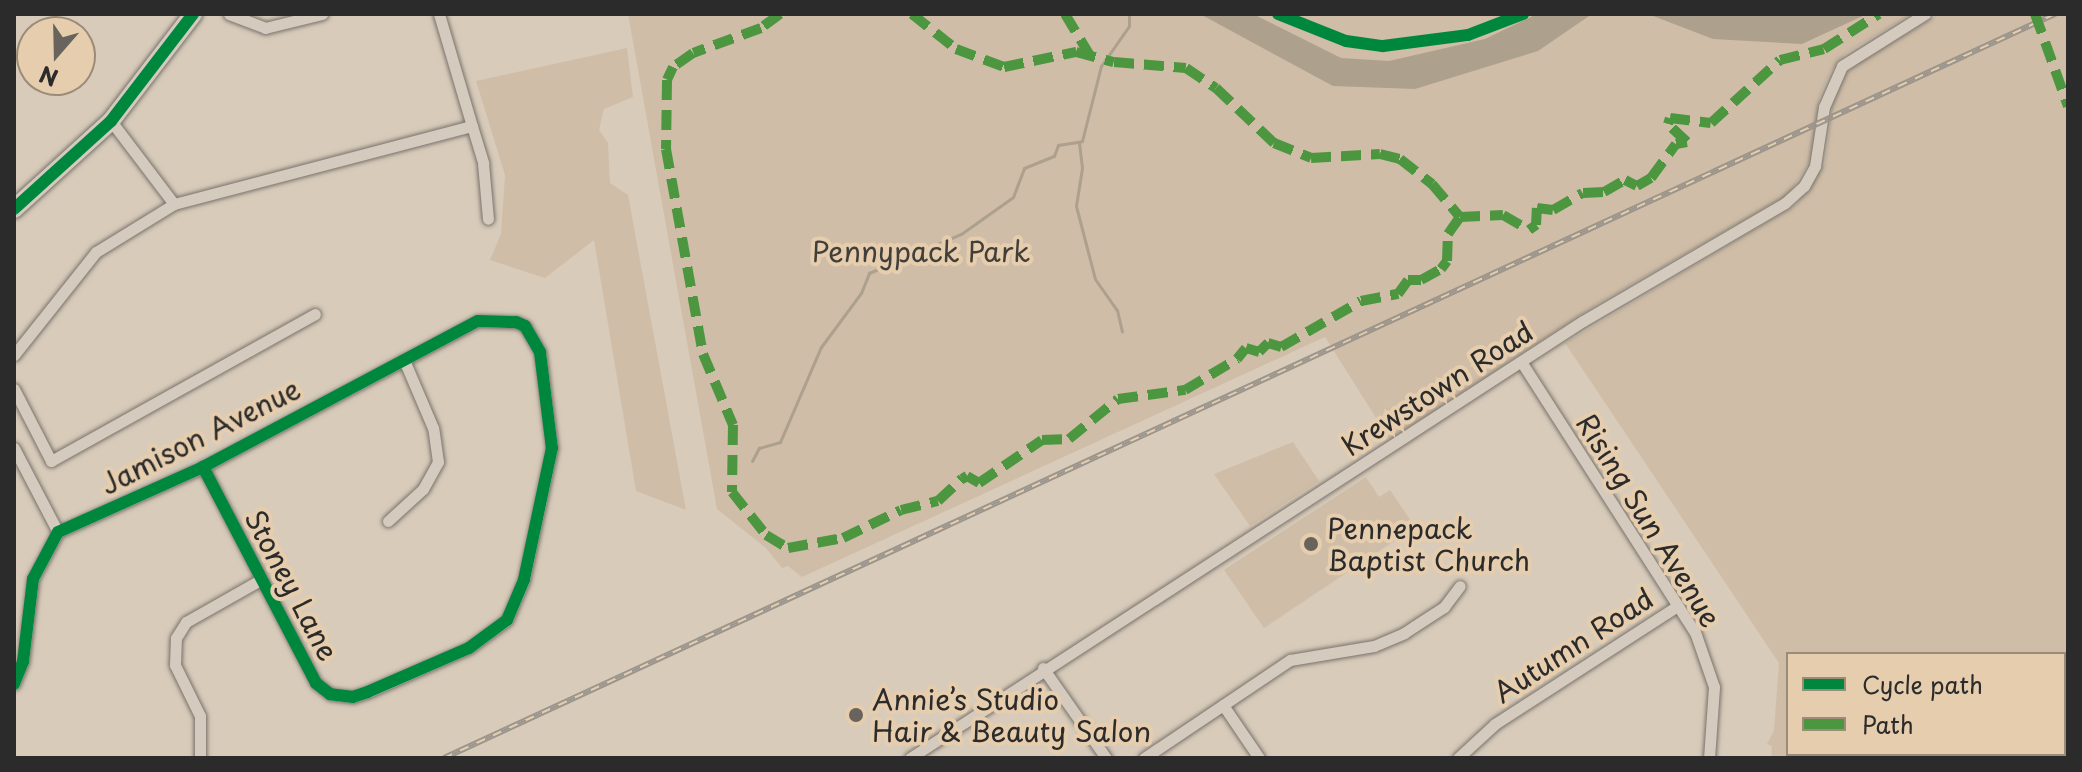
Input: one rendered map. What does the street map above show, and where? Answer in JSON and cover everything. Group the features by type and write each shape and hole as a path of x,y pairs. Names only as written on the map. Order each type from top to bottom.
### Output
{"main road":[{"path":"14,209 111,121 193,14"}],"street":[{"path":"229,14 265,28 322,14"},
{"path":"439,14 483,163 488,219"},
{"name":"Krewstown Road","path":"910,758 1043,668 1583,321 1785,203 1815,166 1824,107 1842,66 1925,14"},
{"path":"111,121 174,204"},
{"path":"14,355 96,252 174,204 472,126"},
{"path":"14,389 51,461 214,365 315,314"},
{"name":"Jamison Avenue","path":"58,532 203,467 478,321 508,319 525,326 540,352 552,448 517,600 507,620 469,648 359,695"},
{"path":"388,521 423,489 438,462 433,428 404,360"},
{"name":"Rising Sun Avenue","path":"1522,363 1709,662 1714,687 1709,758"},
{"path":"14,448 58,532 30,588 23,662 14,684"},
{"name":"Stoney Lane","path":"203,467 316,683 330,694 359,695"},
{"path":"200,758 200,716 175,665 176,638 186,622 262,579"},
{"path":"1144,758 1290,660 1374,646 1404,633 1444,607 1460,586"},
{"name":"Autumn Road","path":"1458,758 1496,724 1676,607"},
{"path":"1043,668 1106,758"},
{"path":"1223,705 1259,758"}],"green space":[{"name":"Pennypack Park","path":"628,14 1911,14 1846,53 1831,70 1819,98 1812,157 1789,194 1597,304 1390,440 1325,337 802,577 788,566 782,568 766,548 717,509"},
{"path":"1939,14 2068,14 2068,758 1771,758 1772,746 1767,744 1774,730 1779,663 1565,343 1796,205 1825,164 1833,100 1844,76 1858,63"},
{"path":"627,48 633,97 604,109 599,130 608,143 610,183 628,195 686,510 636,491 594,240 545,278 490,260 501,234 505,175 476,81"},
{"path":"1293,442 1319,481 1250,526 1214,474"},
{"path":"1366,477 1379,497 1390,490 1415,527 1264,628 1224,570"}],"shaded area":[{"path":"1200,14 1253,14 1341,58 1389,61 1485,39 1537,14 1592,14 1538,51 1415,89 1333,86"},
{"path":"1648,14 1867,14 1802,44 1713,39"}],"waterway":[{"path":"752,461 759,448 780,442 821,347 861,293 869,273 961,234 1013,197 1024,168 1054,156 1058,145 1082,141 1101,66 1129,26 1129,14"},
{"path":"1079,143 1082,168 1076,206 1095,279 1117,310 1122,331"}],"railway":[{"path":"444,758 2055,14"}],"marked path":[{"path":"780,14 761,28 693,53 673,67 667,80 666,149 703,354 733,425 732,492 766,535 788,548 843,538 901,510 938,501 967,476 979,483 1042,440 1069,439 1118,399 1185,390 1237,359 1246,348 1259,352 1268,343 1281,347 1361,301 1398,294 1408,280 1421,280 1441,269 1447,261 1448,234 1460,217 1503,215 1529,230 1536,225 1537,208 1553,210 1583,193 1604,192 1625,180 1637,186 1651,178 1676,144 1687,142 1668,124 1670,118 1711,123 1780,60 1824,49 1879,14"},
{"path":"912,14 956,49 1004,67 1076,52 1114,62 1186,68 1216,88 1274,143 1311,158 1380,154 1400,159 1432,184 1460,217"},
{"path":"1065,14 1089,54"},
{"path":"2035,14 2068,106"}],"cycle path":[{"path":"14,209 111,121 193,14"},
{"path":"1278,14 1346,41 1383,46 1468,35 1523,14"},
{"path":"14,684 23,662 33,579 58,532 203,467 478,321 516,322 525,326 540,352 552,448 524,580 507,620 469,648 368,692 353,697 330,694 316,683 203,467"}],"place":[{"name":"Pennepack Baptist Church","path":"1311,544"},
{"name":"Annie’s Studio Hair & Beauty Salon","path":"856,715"}]}
